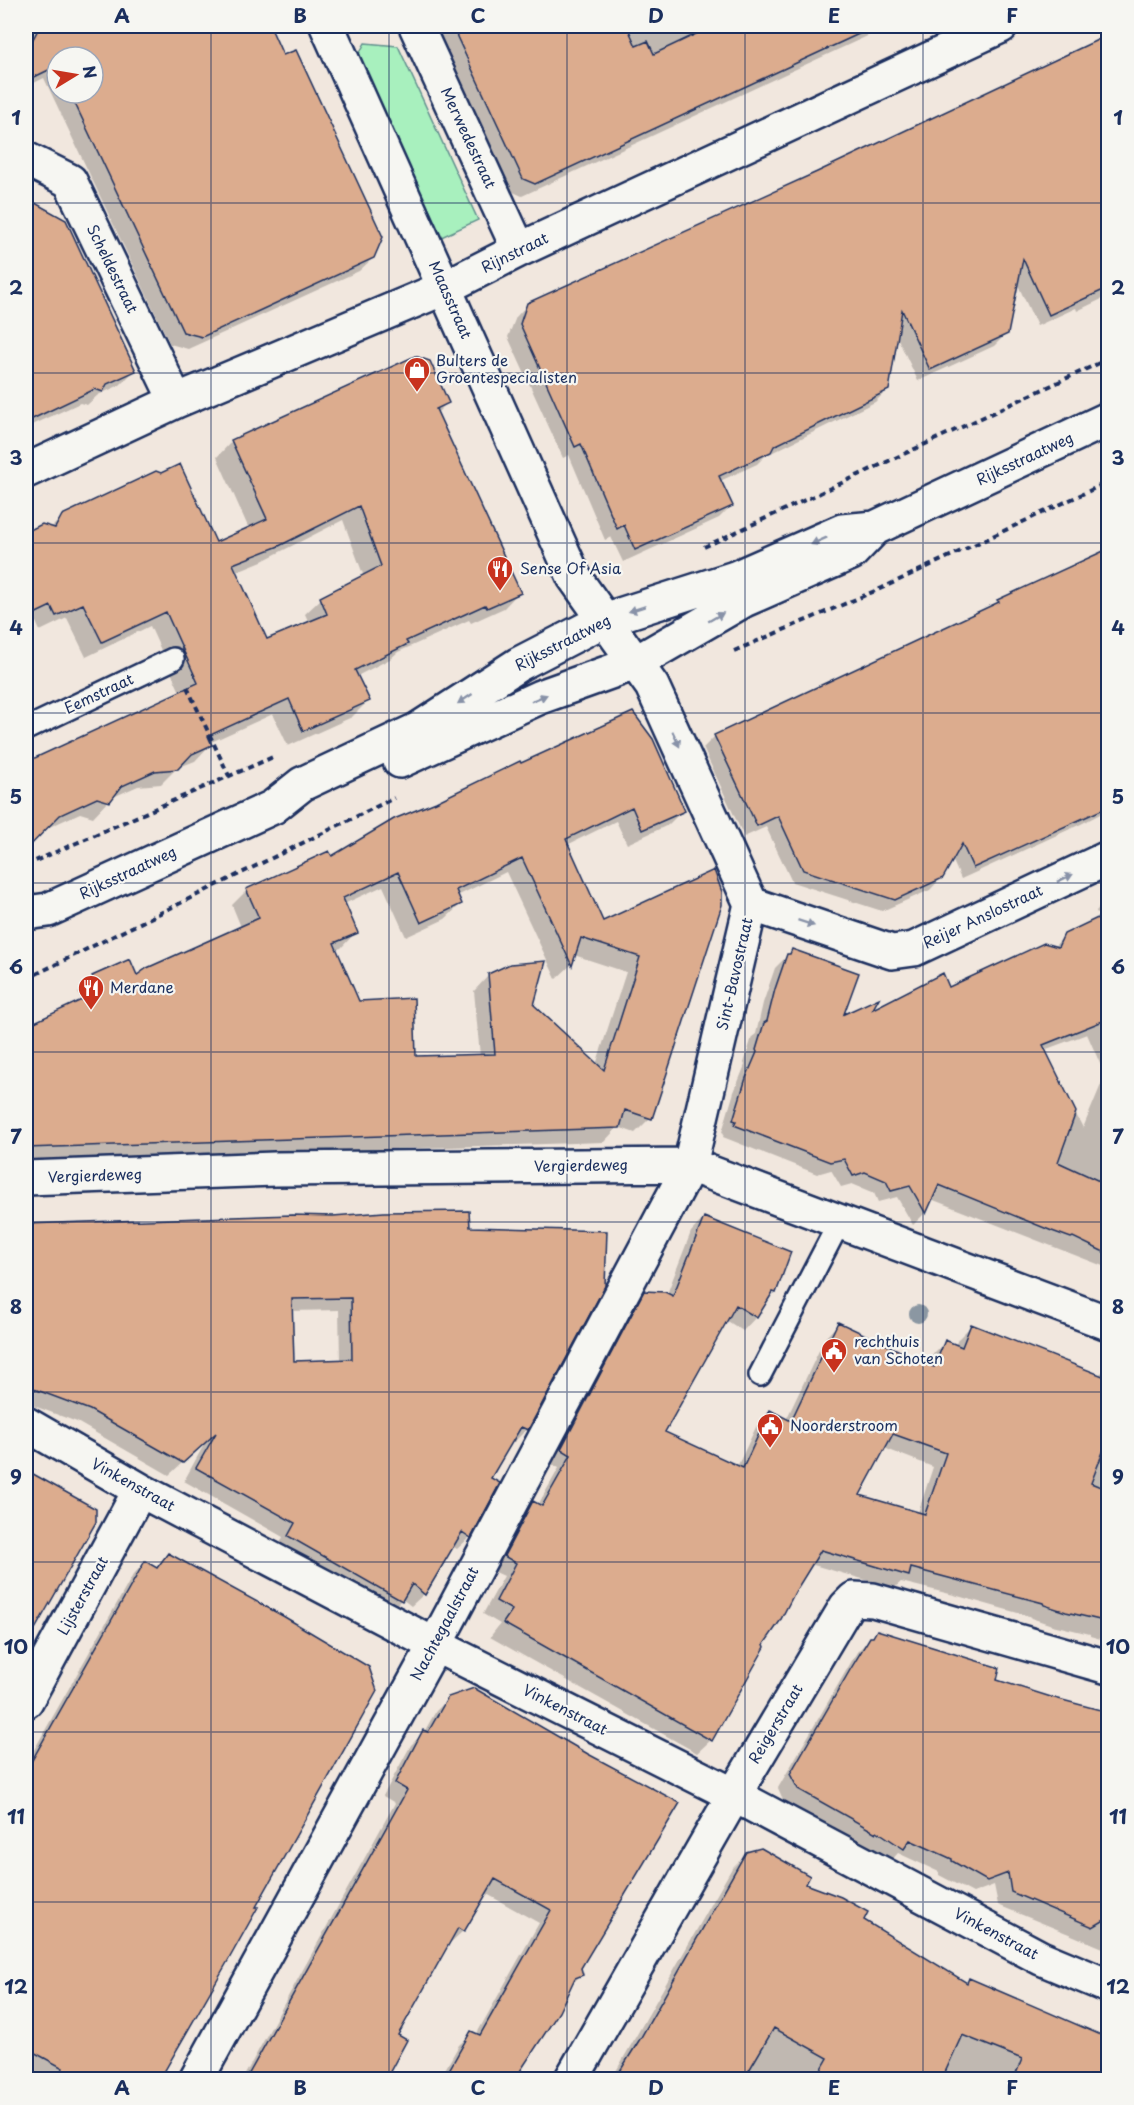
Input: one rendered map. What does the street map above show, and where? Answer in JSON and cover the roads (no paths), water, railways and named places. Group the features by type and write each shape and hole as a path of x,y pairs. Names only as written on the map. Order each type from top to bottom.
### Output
{"street":[{"name":"Maasstraat","path":"327,26 574,577 635,663"},
{"name":"Merwedestraat","path":"416,26 519,250"},
{"name":"Rijnstraat","path":"26,471 176,401 444,288 519,250 1001,26"},
{"name":"Scheldestraat","path":"26,159 70,181 176,401"},
{"name":"Rijksstraatweg","path":"33,918 273,807 302,784 417,730 519,664 604,620 735,578 842,531 875,528 1108,419"},
{"name":"Rijksstraatweg","path":"273,807 310,802 540,697 635,663 744,600 851,553 875,528"},
{"name":"Sint-Bavostraat","path":"635,663 652,686 751,904 690,1165"},
{"name":"Reijer Anslostraat","path":"751,904 892,952 914,949 1108,858"},
{"name":"Vergierdeweg","path":"26,1178 275,1169 690,1165 1108,1323"},
{"name":"Nachtegaalstraat","path":"196,2079 435,1645 690,1165"},
{"name":"Vinkenstraat","path":"26,1424 140,1490 435,1645 734,1795 1041,1958 1108,1986"},
{"name":"Lijsterstraat","path":"26,1701 140,1490"},
{"name":"Reigerstraat","path":"575,2078 734,1795 846,1607 854,1599 873,1600 1108,1667"}],"lane":[{"name":"Eemstraat","path":"26,729 174,659"},
{"path":"760,1375 840,1221"}],"place":[{"name":"Bulters de Groentespecialisten","path":"417,393"},
{"name":"Sense Of Asia","path":"500,592"},
{"name":"Merdane","path":"91,1011"},
{"name":"rechthuis van Schoten","path":"834,1374"},
{"name":"Noorderstroom","path":"770,1449"}]}
